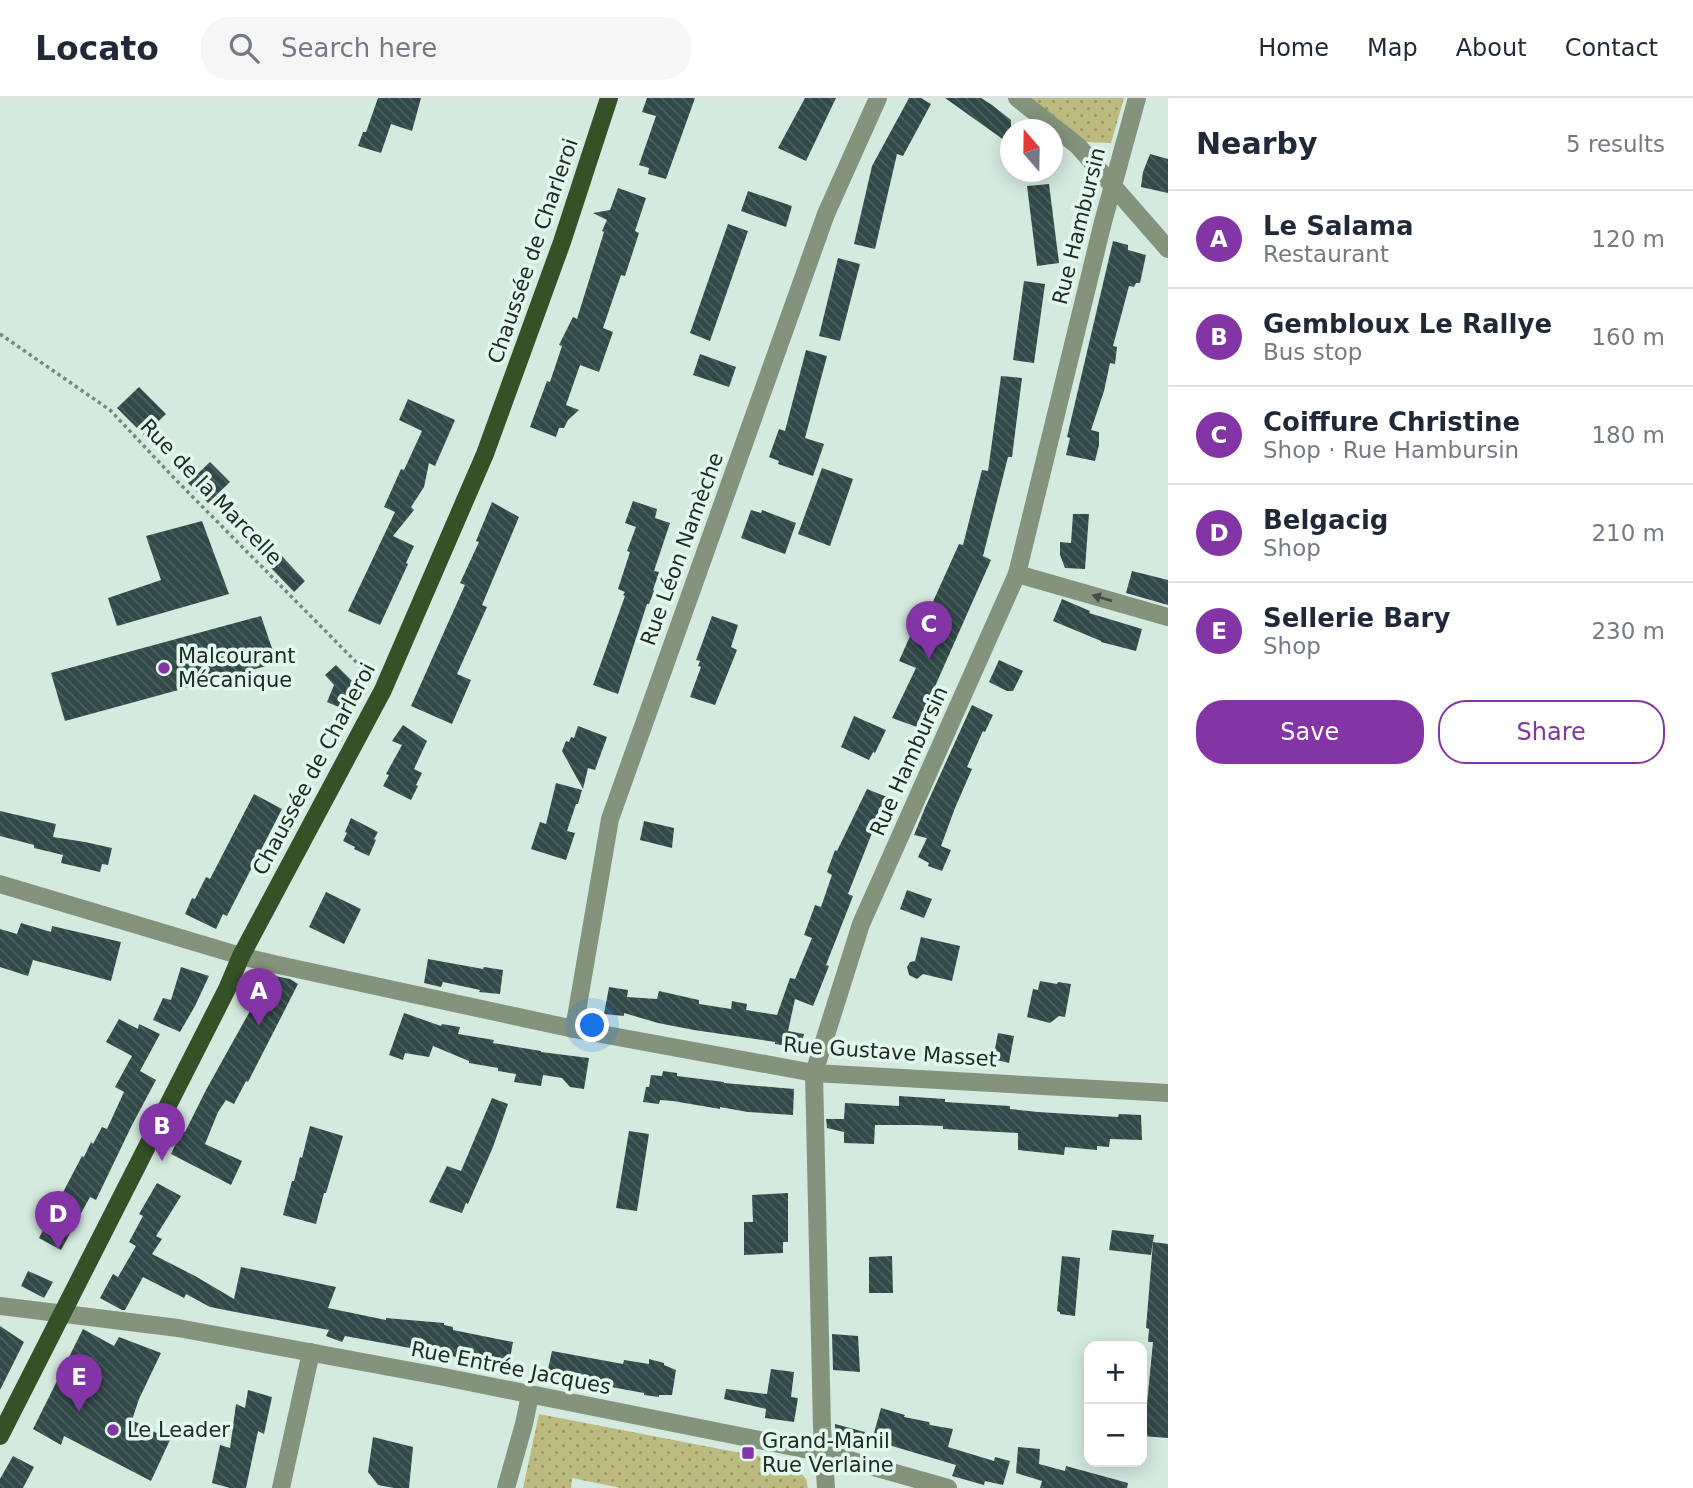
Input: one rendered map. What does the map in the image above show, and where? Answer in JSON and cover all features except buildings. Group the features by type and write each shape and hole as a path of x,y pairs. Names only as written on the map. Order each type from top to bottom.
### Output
{"main road":[{"name":"Chaussée de Charleroi","path":"0,1436 242,956 383,690 485,454 562,242 609,98"}],"street":[{"name":"Rue Léon Namèche","path":"574,1029 610,819 826,214 878,98"},
{"path":"1017,98 1078,146 1168,249"},
{"name":"Rue Hambursin","path":"826,1488 814,1073 861,924 1017,574 1113,184 1137,98"},
{"path":"1017,574 1168,617"},
{"name":"Rue Gustave Masset","path":"0,884 242,956 574,1029 814,1073 1168,1093"},
{"name":"Rue Entrée Jacques","path":"0,1306 178,1328 311,1352 824,1453 948,1488"},
{"path":"281,1488 311,1352"},
{"path":"506,1488 530,1395"}],"path":[{"name":"Rue de la Marcelle","path":"0,334 110,410 383,690"}],"shaded area":[{"path":"1031,98 1124,98 1111,143 1085,142 1063,124 1063,119 1057,119"},
{"path":"539,1414 792,1463 806,1479 808,1488 621,1488 572,1478 571,1488 523,1488"}],"place":[{"name":"Coiffure Christine","path":"929,659"},
{"name":"Malcourant Mécanique","path":"164,668"},
{"name":"Le Salama","path":"259,1026"},
{"name":"Gembloux Le Rallye","path":"162,1161"},
{"name":"Belgacig","path":"58,1249"},
{"name":"Sellerie Bary","path":"79,1412"},
{"name":"Le Leader","path":"113,1430"},
{"name":"Grand-Manil Rue Verlaine","path":"748,1453"}]}
